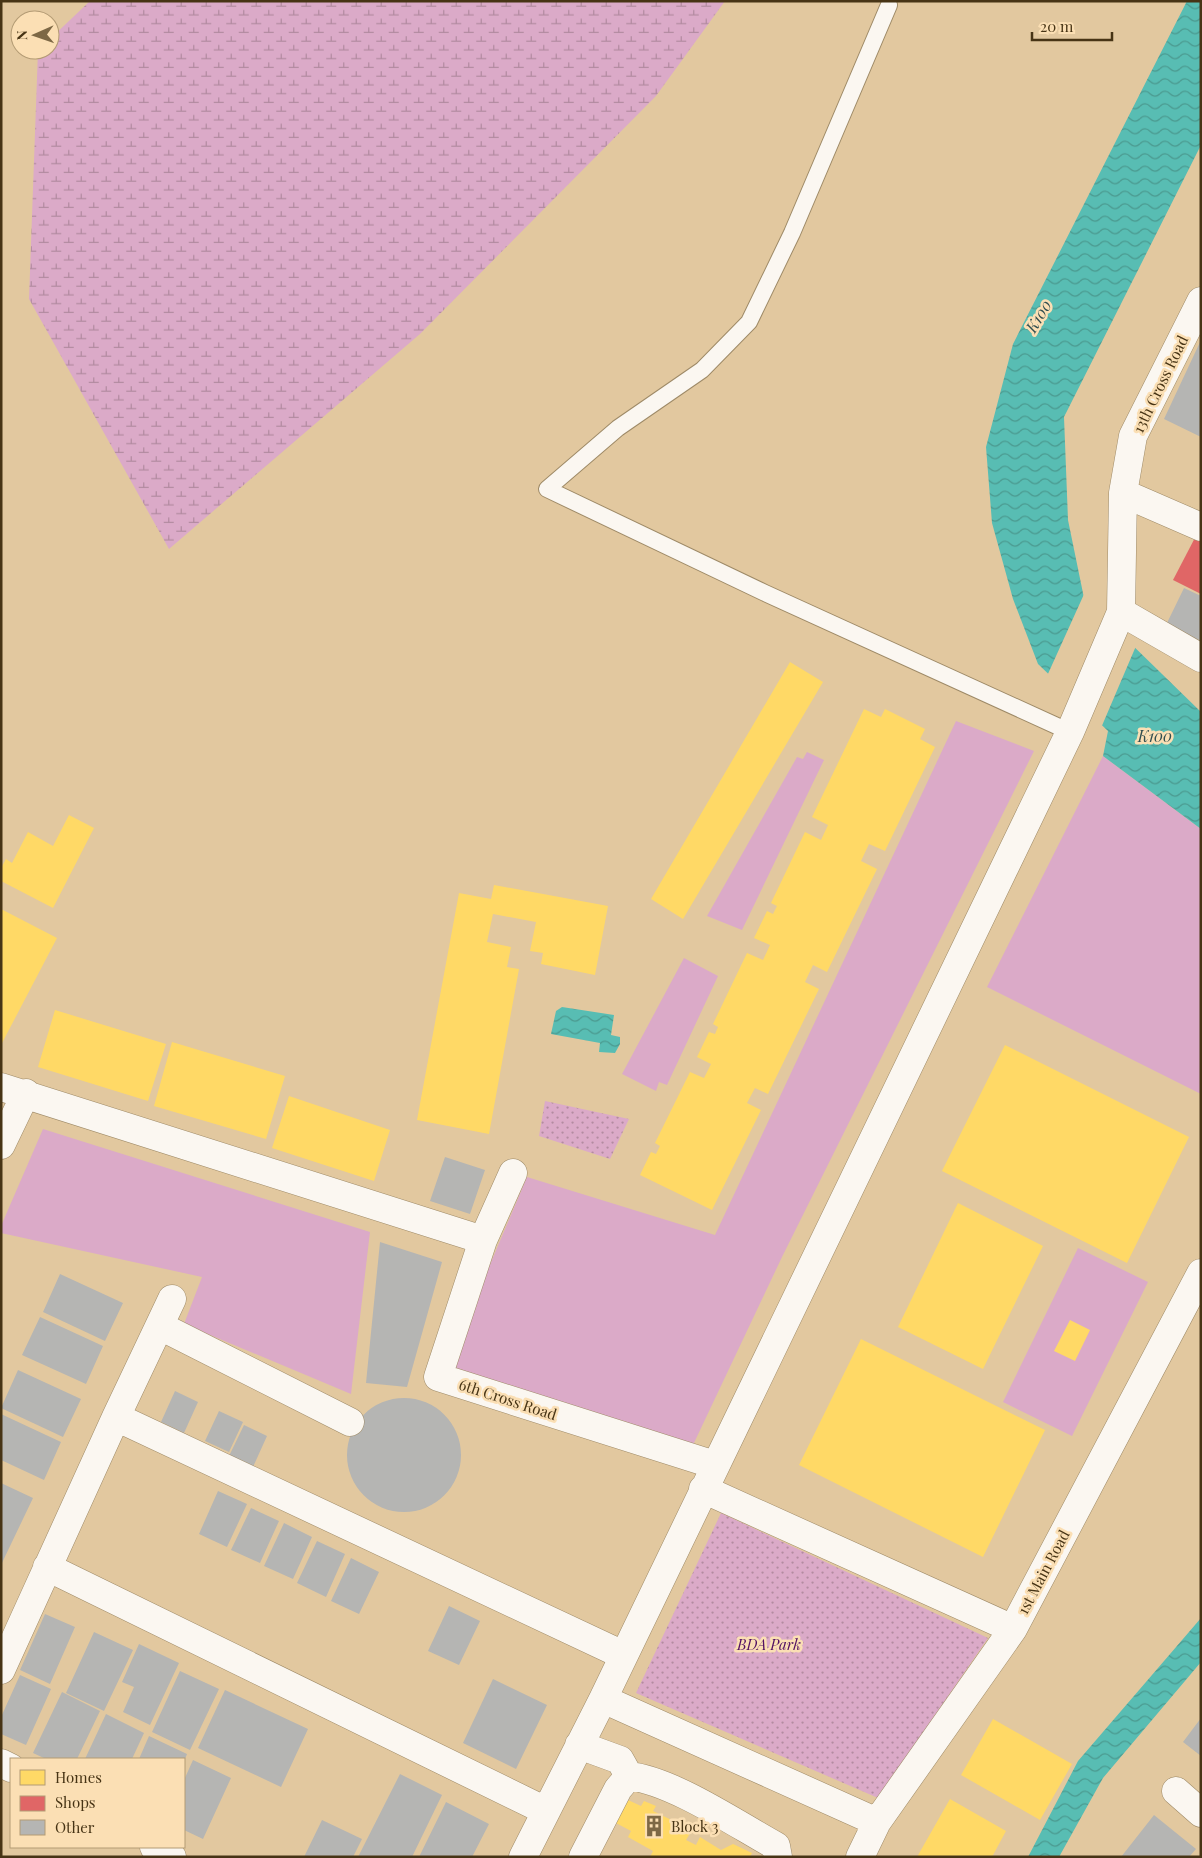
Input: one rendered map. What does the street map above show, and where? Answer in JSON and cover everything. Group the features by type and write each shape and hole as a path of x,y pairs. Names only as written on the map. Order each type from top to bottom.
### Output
{"street":[{"name":"13th Cross Road","path":"1120,616 1123,493 1133,436 1199,310"},
{"path":"1123,493 1201,527"},
{"path":"523,1857 603,1699 1075,720 1120,616 1201,658"},
{"path":"1,1145 14,1090 484,1240 513,1173"},
{"name":"6th Cross Road","path":"484,1240 438,1376 715,1465"},
{"name":"1st Main Road","path":"860,1857 877,1822 1013,1629 1201,1273"},
{"path":"1,1670 172,1299"},
{"path":"160,1326 350,1422"},
{"path":"116,1417 623,1655"},
{"path":"703,1489 1013,1629"},
{"path":"47,1567 546,1811"},
{"path":"603,1699 877,1822"},
{"path":"579,1744 620,1760 629,1776"},
{"path":"629,1776 638,1777 677,1792 781,1853"},
{"path":"583,1857 618,1788 629,1776"},
{"path":"1176,1791 1201,1813"}],"lane":[{"path":"889,6 792,233 749,322 702,370 618,428 547,489 765,593 1075,720"}],"green space":[{"path":"90,1 725,1 656,96 420,334 169,549 29,299 38,60 60,60 60,30"},
{"path":"956,721 1034,751 782,1257 693,1445 455,1368 486,1274 527,1177 715,1235"},
{"path":"807,752 824,760 742,930 707,916 797,757 803,759"},
{"path":"1103,756 1201,829 1201,1094 987,987"},
{"path":"684,958 718,976 667,1085 659,1082 656,1091 622,1074"},
{"path":"545,1101 629,1119 610,1159 539,1136"},
{"path":"43,1129 370,1232 351,1394 184,1324 202,1277 1,1233 1,1226"},
{"path":"1078,1248 1148,1282 1072,1436 1003,1402"},
{"name":"BDA Park","path":"721,1513 988,1638 878,1798 636,1693"}],"water":[{"name":"K100","path":"1187,1 1201,1 1201,145 1064,417 1068,520 1084,598 1201,712 1201,829 1103,756 1108,731 1038,664 1013,599 992,523 986,447 1013,344"},
{"path":"562,1007 614,1015 611,1035 620,1037 620,1044 615,1053 599,1052 600,1043 551,1034 556,1011"},
{"path":"1201,1618 1201,1662 1103,1778 1059,1857 1028,1857 1078,1761"}],"pier":[{"path":"1085,592 1086,596 1136,646 1101,728 1047,676"}],"building: Homes":[{"path":"790,662 823,682 683,919 651,899"},
{"path":"864,709 881,717 885,709 925,729 920,739 935,747 885,851 869,844 861,861 877,869 827,972 813,965 805,982 819,989 768,1094 755,1088 747,1103 761,1110 712,1210 640,1175 651,1152 656,1154 660,1146 655,1143 690,1072 704,1078 711,1064 697,1057 709,1032 715,1034 718,1027 713,1024 747,953 763,960 770,945 754,938 767,911 773,914 777,906 771,903 805,832 821,840 828,825 812,817"},
{"path":"69,815 94,828 53,908 1,881 1,868 6,859 12,863 28,832 53,846"},
{"path":"494,885 608,906 595,975 541,964 543,953 530,951 536,922 493,914 487,942 511,947 507,967 519,969 489,1134 417,1120 459,893 491,899"},
{"path":"1,909 57,938 1,1045"},
{"path":"55,1010 166,1044 148,1101 38,1067"},
{"path":"172,1042 285,1076 266,1139 154,1106"},
{"path":"1005,1045 1189,1137 1127,1263 942,1171"},
{"path":"289,1096 390,1130 374,1181 272,1148"},
{"path":"958,1203 1043,1246 983,1369 898,1327"},
{"path":"1070,1320 1090,1330 1075,1361 1054,1351"},
{"path":"861,1339 1045,1430 983,1557 799,1465"},
{"path":"993,1719 1072,1764 1040,1820 961,1775"},
{"path":"950,1799 1006,1831 992,1857 917,1857"},
{"name":"Block 3","path":"628,1800 641,1806 644,1801 656,1806 653,1811 692,1830 686,1840 696,1845 700,1837 721,1850 733,1844 752,1853 750,1857 650,1857 653,1851 628,1837 631,1831 616,1823"}],"building: Shops":[{"path":"1199,530 1201,531 1201,594 1173,580"}],"building: Other":[{"path":"1201,340 1201,437 1164,419"},
{"path":"1184,588 1201,596 1201,641 1166,625"},
{"path":"445,1157 485,1170 470,1214 430,1201"},
{"path":"380,1242 442,1262 407,1387 366,1383"},
{"path":"60,1274 123,1303 105,1341 43,1312"},
{"path":"40,1317 103,1346 86,1384 22,1355"},
{"path":"18,1370 81,1399 63,1437 1,1408"},
{"path":"175,1391 198,1402 184,1433 161,1422"},
{"path":"404,1398 426,1403 444,1415 456,1433 461,1455 456,1477 444,1495 426,1507 404,1512 382,1507 364,1495 352,1477 347,1455 352,1433 364,1415 382,1403"},
{"path":"219,1411 243,1422 229,1452 205,1441"},
{"path":"1,1414 61,1442 44,1480 1,1460"},
{"path":"244,1425 267,1436 253,1467 229,1456"},
{"path":"1,1483 33,1498 1,1565"},
{"path":"218,1491 247,1504 227,1547 199,1534"},
{"path":"251,1508 279,1521 260,1563 231,1550"},
{"path":"284,1523 312,1537 293,1579 264,1566"},
{"path":"317,1541 345,1554 326,1597 297,1583"},
{"path":"351,1558 379,1572 359,1614 331,1601"},
{"path":"449,1606 480,1621 459,1665 428,1651"},
{"path":"45,1614 75,1627 50,1684 20,1670"},
{"path":"94,1632 133,1650 104,1711 66,1693"},
{"path":"139,1644 179,1663 150,1725 123,1712 134,1687 122,1682"},
{"path":"180,1671 219,1689 190,1750 152,1732"},
{"path":"20,1675 51,1689 26,1745 1,1734 1,1717"},
{"path":"493,1679 547,1705 516,1769 463,1743"},
{"path":"225,1690 308,1729 281,1787 198,1748"},
{"path":"62,1692 100,1711 77,1758 44,1758 33,1753"},
{"path":"106,1714 144,1733 132,1758 85,1758"},
{"path":"1201,1718 1201,1756 1183,1742"},
{"path":"149,1736 187,1754 185,1759 139,1758"},
{"path":"193,1760 231,1778 203,1839 185,1830 185,1778"},
{"path":"400,1774 442,1795 412,1857 358,1857"},
{"path":"446,1802 489,1824 472,1857 419,1857"},
{"path":"1154,1815 1196,1849 1189,1857 1121,1857"},
{"path":"322,1820 362,1839 353,1857 304,1857"}],"place":[{"name":"Block 3","path":"654,1826"}]}
